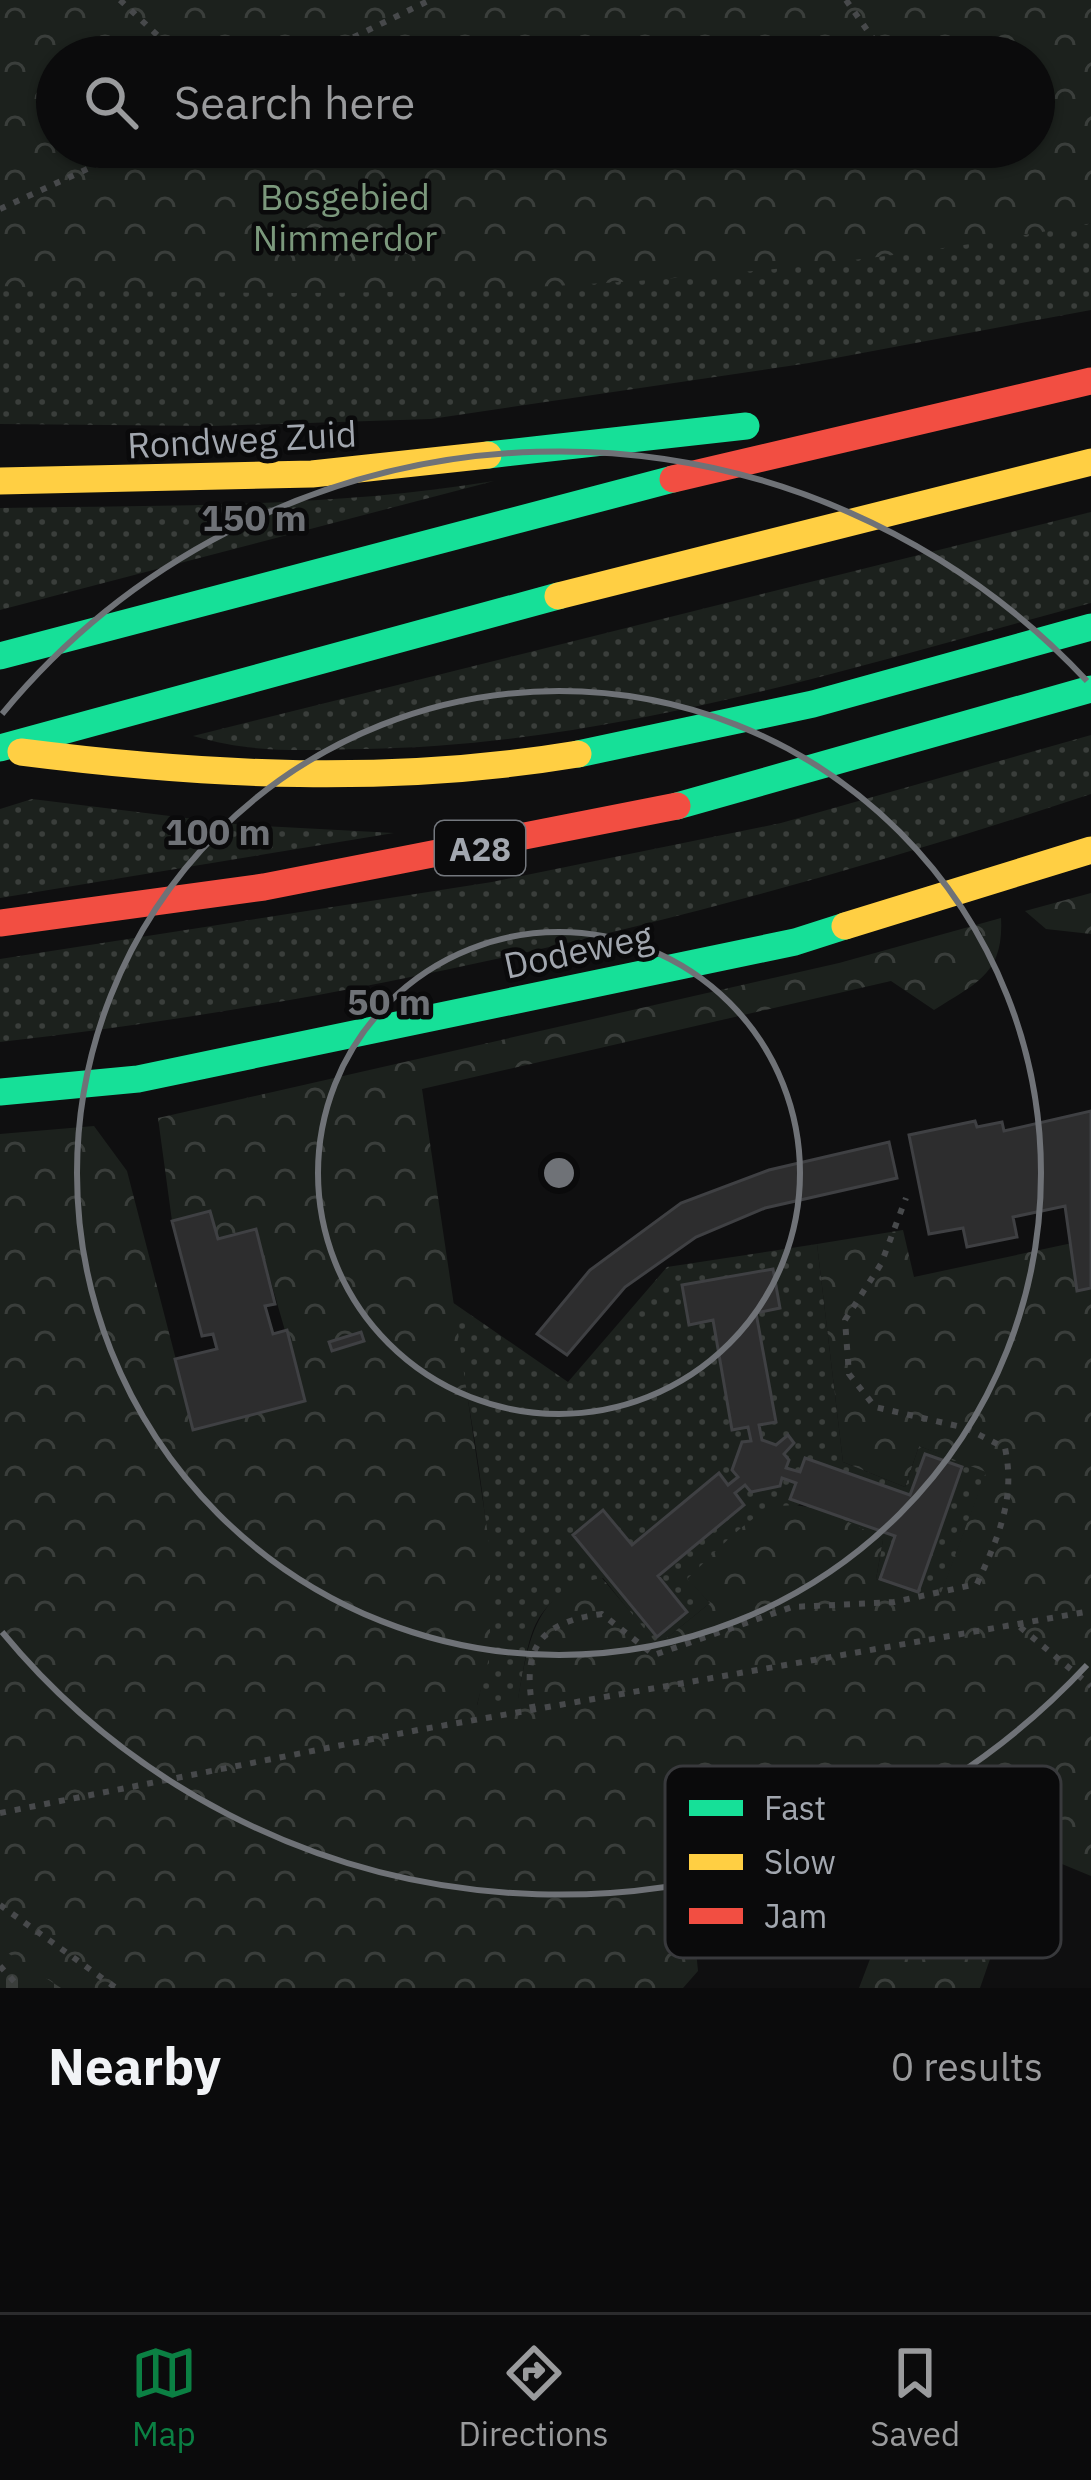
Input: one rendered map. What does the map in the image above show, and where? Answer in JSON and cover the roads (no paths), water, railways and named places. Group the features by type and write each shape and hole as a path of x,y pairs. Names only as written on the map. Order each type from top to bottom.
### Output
{"main road":[{"path":"0,656 554,507 1091,381"},
{"name":"Rondweg Zuid","path":"0,481 268,476 488,455 595,439 963,408"},
{"name":"A28","path":"0,748 682,562 1091,462"},
{"name":"A28","path":"0,748 162,770 344,777 560,758 675,739 806,708 1091,627"},
{"name":"A28","path":"0,923 264,887 648,814 1091,689"},
{"name":"A28","path":"667,778 950,730"},
{"name":"A28","path":"162,770 233,794 487,794"},
{"name":"Dodeweg","path":"0,1093 138,1079 795,942 1091,850"}],"park label":[{"name":"Bosgebied Nimmerdor","path":"345,216"}]}
